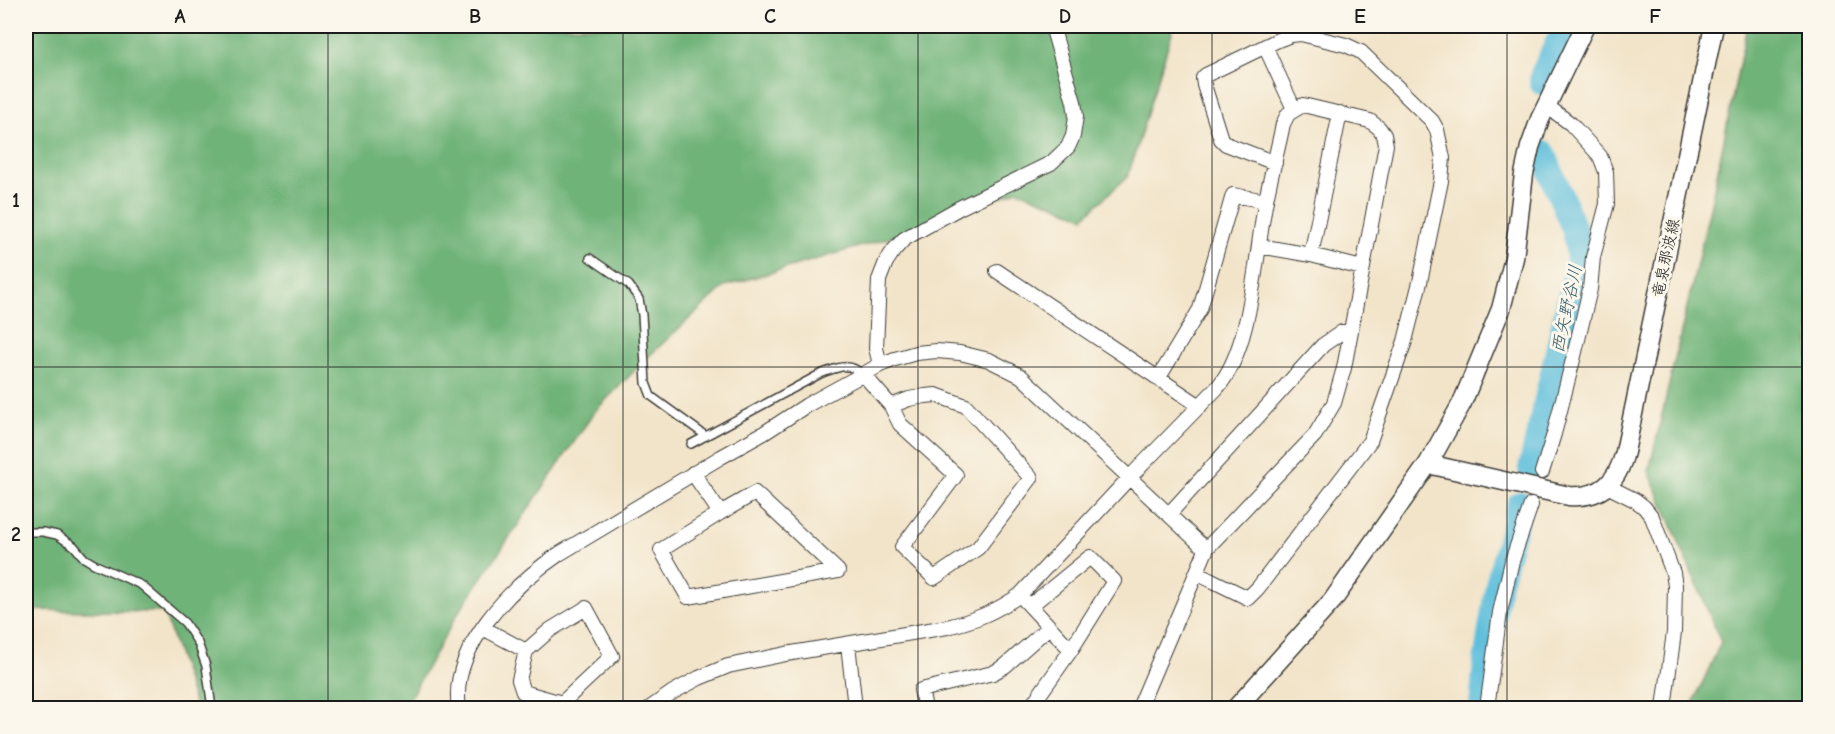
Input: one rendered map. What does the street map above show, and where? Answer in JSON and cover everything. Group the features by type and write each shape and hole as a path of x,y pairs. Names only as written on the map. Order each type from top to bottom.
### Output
{"street":[{"path":"880,365 876,348 879,280 894,250 904,239 959,208 1050,163 1068,147 1073,136 1076,116 1052,26"},
{"path":"1236,708 1333,600 1428,464 1462,404 1501,309 1514,258 1526,162 1533,138 1585,26"},
{"name":"竜泉那波線","path":"1607,486 1622,464 1625,452 1714,26"},
{"path":"1197,573 1248,598 1371,441 1392,382 1420,282 1443,168 1441,143 1432,121 1361,52 1346,45 1301,34 1291,35 1265,46 1203,78 1203,85 1221,139 1226,144 1275,162"},
{"path":"1265,46 1294,108"},
{"path":"650,708 699,678 728,666 973,621 1003,607 1020,595 1226,378 1233,365 1248,310 1266,201 1283,124 1288,114 1294,108 1303,105 1370,121 1384,135 1386,145 1339,389 1334,403 1315,435 1207,548 1139,708"},
{"path":"1542,472 1574,357 1590,289 1593,257 1607,204 1606,172 1600,156 1571,124 1547,106"},
{"path":"1311,255 1340,113"},
{"path":"1158,379 1200,309 1233,195 1266,201"},
{"path":"1259,246 1311,255 1362,268"},
{"path":"997,270 1200,406"},
{"path":"1168,514 1323,345 1342,332 1350,331"},
{"path":"459,708 460,672 465,660 495,611 535,570 807,405 880,365 916,353 938,351 960,353 989,360 1021,376 1198,543 1207,548"},
{"path":"863,374 891,406 900,424 956,475 902,547 934,578 978,548 1031,478 966,406 936,396 909,399 891,406"},
{"path":"1428,464 1569,496 1589,496 1607,486 1644,507 1652,517 1674,573 1676,586 1674,632 1664,708"},
{"path":"693,473 720,513"},
{"path":"754,493 838,571 688,597 661,549 720,513 754,493"},
{"path":"1487,708 1500,612 1512,561 1531,506"},
{"path":"1030,606 1090,558 1114,581 1071,650 1030,708"},
{"path":"1020,595 1071,650"},
{"path":"586,608 612,656 562,703 523,692 519,680 526,651 550,630 586,608"},
{"path":"926,708 921,690 993,673 1005,666 1048,627"},
{"path":"483,628 526,651"},
{"path":"848,644 855,708"}],"lane":[{"path":"590,258 629,285 639,299 646,383 651,396 706,436"},
{"path":"691,444 820,374 838,367 849,366 863,374"},
{"path":"26,532 57,535 74,546 84,558 94,564 141,585 185,623 198,642 209,682 212,708"}],"green space":[{"path":"26,26 1174,26 1128,176 1084,217 1017,190 923,228 725,286 648,357 595,411 458,613 404,708 196,708 164,612 26,610"},
{"path":"1747,26 1809,26 1809,708 1691,708 1721,642 1649,471 1712,199"}],"waterway":[{"name":"西矢野谷川","path":"1542,82 1543,74 1566,26"},
{"name":"西矢野谷川","path":"1531,469 1579,259 1575,231 1543,153"},
{"name":"西矢野谷川","path":"1482,707 1486,662 1498,585 1520,504"}]}
